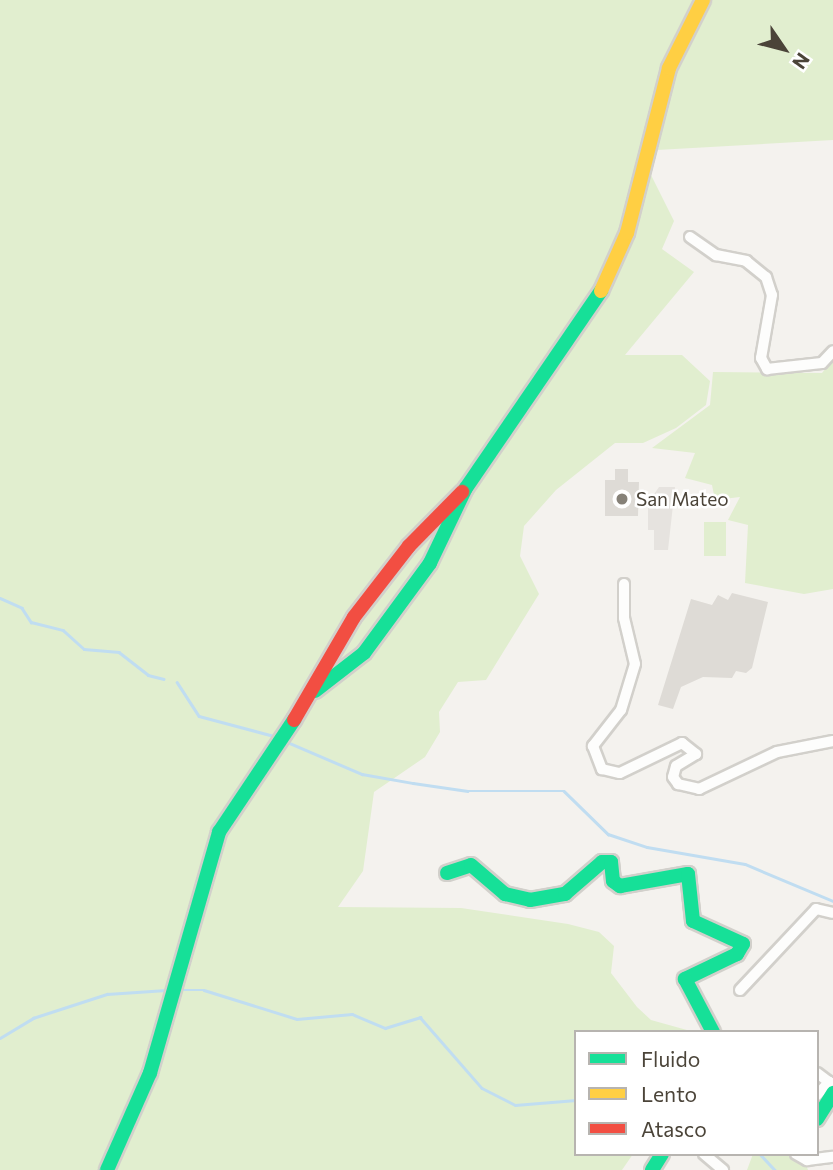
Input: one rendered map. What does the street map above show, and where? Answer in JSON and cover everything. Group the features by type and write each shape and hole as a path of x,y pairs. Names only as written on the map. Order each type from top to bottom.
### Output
{"main road":[{"path":"107,1170 150,1073 168,1014 198,890 219,832 245,786 313,694 354,617 434,518 467,486 575,334 614,266 638,197 659,100 677,49 703,0"},
{"path":"313,694 356,662 446,538 467,486"},
{"path":"434,518 452,522"},
{"path":"434,518 446,538"},
{"path":"337,651 356,662"},
{"path":"337,651 342,673"},
{"path":"447,873 471,865 505,894 530,900 565,894 602,862 611,862 613,881 620,886 686,873 694,921 734,937 743,944 737,954 687,975 712,1030"},
{"path":"819,1115 832,1086"}],"street":[{"path":"690,237 716,254 746,261 766,277 772,295 761,358 767,369 822,363 833,351"},
{"path":"624,584 624,618 635,664 621,710 593,746 602,769 620,774 682,743 696,754 676,766 673,778 699,789 767,756 833,741"},
{"path":"740,990 816,909 833,913"},
{"path":"706,1156 723,1170"},
{"path":"804,1156 819,1160 833,1157"}],"green space":[{"path":"0,0 833,0 833,140 639,151 674,221 662,249 694,272 625,355 682,355 710,381 706,405 676,428 643,443 615,443 556,490 524,526 520,556 539,594 486,680 458,682 439,712 440,732 425,757 374,792 363,871 338,907 461,908 568,924 599,932 614,946 611,973 637,1007 651,1020 687,1030 574,1030 574,1156 632,1156 622,1170 0,1170"},
{"path":"833,359 833,589 804,594 745,583 748,525 728,520 740,497 715,500 712,485 685,478 695,453 652,448 710,405 713,372 822,373"},
{"path":"704,522 726,522 726,556 704,556"},
{"path":"752,1156 789,1156 805,1162 808,1170 747,1170"}],"shaded area":[{"path":"659,487 675,487 668,550 654,550 654,530 648,530 648,503"}],"building":[{"name":"San Mateo","path":"615,469 628,469 628,482 639,482 638,516 605,516 605,480 615,480"},
{"path":"732,593 768,602 752,668 746,673 736,671 732,678 703,677 681,687 673,709 658,705 691,599 712,605 718,595 728,600"}],"waterway":[{"path":"0,598 22,608 31,622 63,630 84,649 119,652 148,675 164,679"},
{"path":"177,682 199,716 274,736"},
{"path":"287,742 362,774 467,791 564,791 608,834 647,847 745,864 833,901"},
{"path":"0,1038 33,1018 107,994 166,990"},
{"path":"179,990 204,990 297,1019 352,1014 385,1028 420,1017 482,1088 515,1105 574,1100"},
{"path":"762,1156 775,1170"}],"traffic: fast":[{"path":"315,691 364,653 430,563 466,488 601,291"},
{"path":"107,1170 150,1073 219,832 294,720"},
{"path":"447,873 471,865 505,894 530,900 565,894 602,862 611,862 613,881 620,886 688,874 693,921 743,944 737,954 685,979 712,1030"},
{"path":"819,1116 833,1093"},
{"path":"652,1170 661,1156"}],"traffic: slow":[{"path":"601,291 627,233 669,68 703,0"}],"traffic: jam":[{"path":"294,720 354,617 409,546 462,492"}],"place":[{"name":"San Mateo","path":"622,499"}]}
